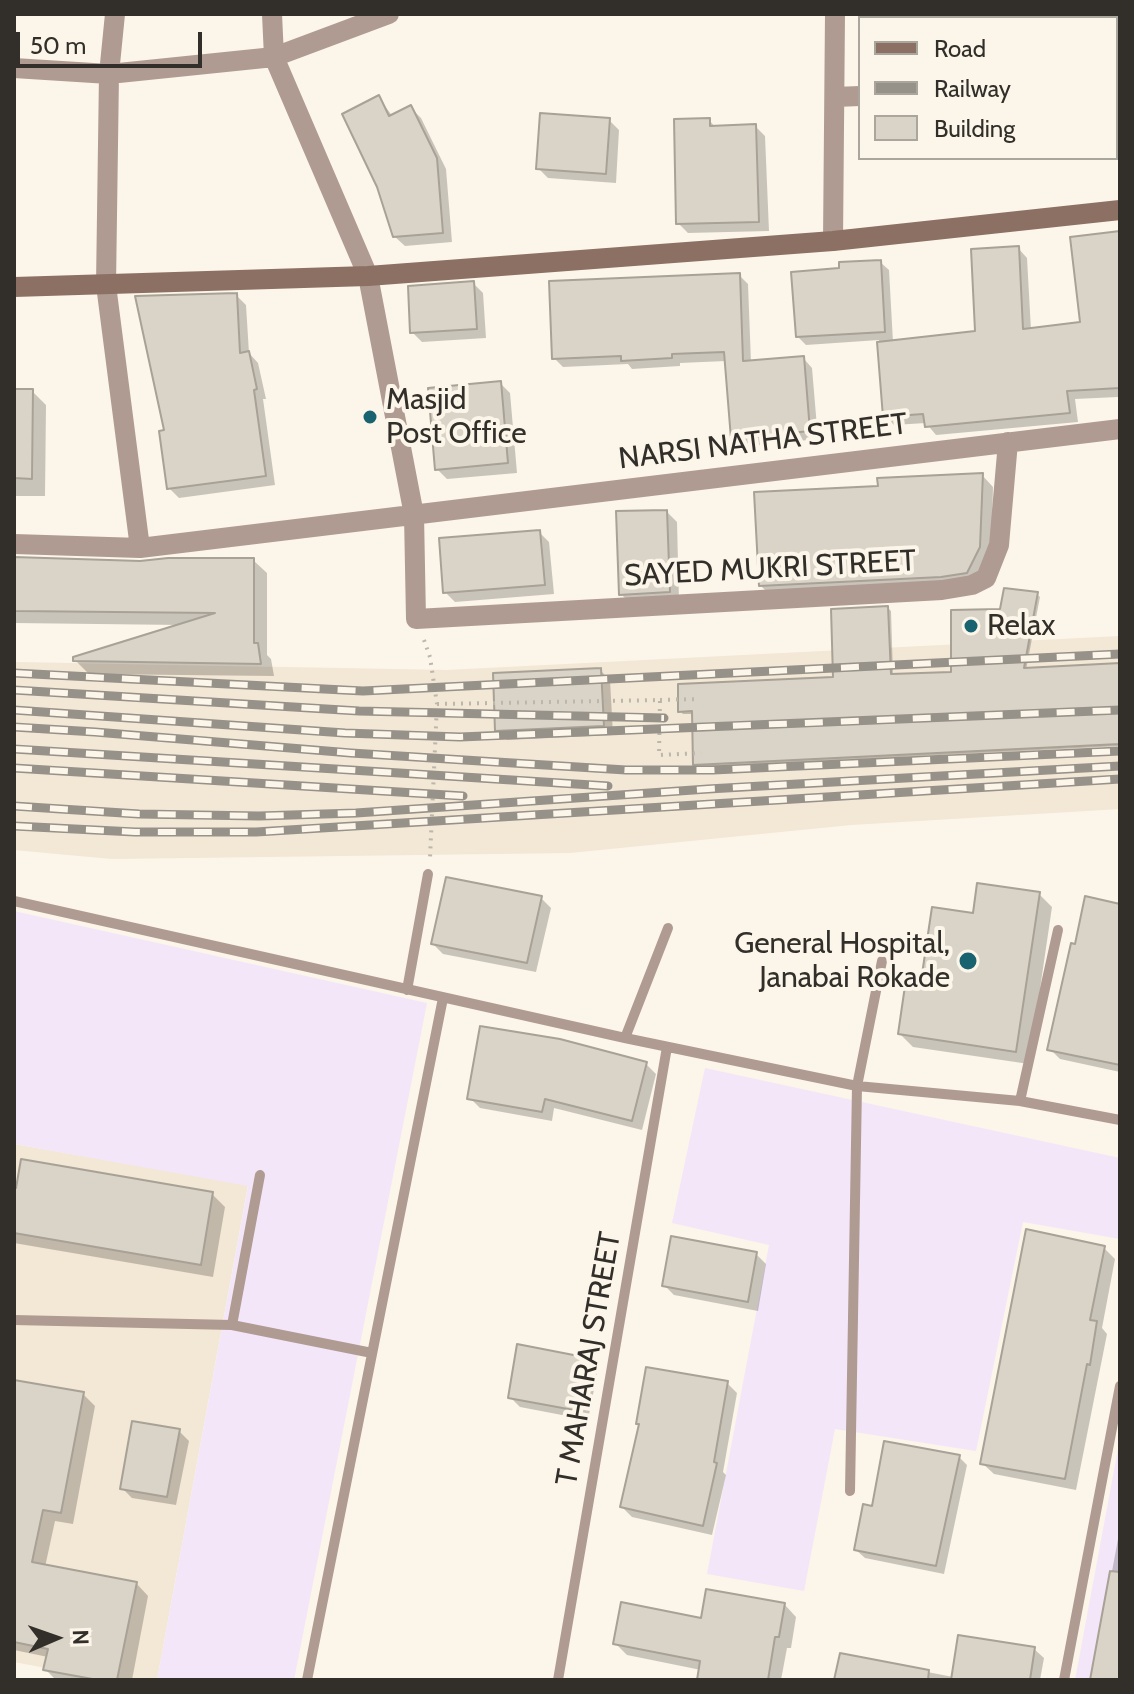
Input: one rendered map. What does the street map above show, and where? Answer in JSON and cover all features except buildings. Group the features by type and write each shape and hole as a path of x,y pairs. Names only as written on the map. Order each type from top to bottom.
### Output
{"street":[{"path":"115,14 109,74 106,285 140,548"},
{"path":"272,14 274,57 368,276 414,515"},
{"path":"14,68 109,74 274,57 389,14"},
{"path":"833,241 835,14"},
{"path":"835,97 858,96"},
{"path":"14,287 368,276 833,241 1120,210"},
{"name":"NARSI NATHA STREET","path":"14,544 140,548 1120,429"},
{"name":"SAYED MUKRI STREET","path":"414,515 416,619 942,590 972,585 986,578 999,545 1008,442"}],"lane":[{"path":"407,990 429,868"},
{"path":"14,901 625,1038 857,1086 1020,1101 1120,1120"},
{"path":"625,1038 668,928"},
{"path":"1020,1101 1058,930"},
{"path":"850,1491 857,1086 882,961"},
{"path":"307,1680 443,998"},
{"name":"T MAHARAJ STREET","path":"558,1680 667,1047"},
{"path":"232,1325 260,1175"},
{"path":"14,1320 232,1325 372,1353"},
{"path":"1064,1680 1120,1386"}],"path":[{"path":"429,868 437,704 430,657"},
{"path":"437,704 700,699"},
{"path":"660,700 659,755 701,753"}],"shaded area":[{"path":"1120,636 1120,809 851,825 570,853 112,859 14,850 14,662 447,670"},
{"path":"14,911 427,1003 294,1680 157,1680 248,1186 14,1144"},
{"path":"705,1068 1120,1158 1120,1239 1023,1222 976,1451 835,1429 804,1591 707,1574 769,1245 672,1223"},
{"path":"14,1144 248,1185 157,1680 110,1680 14,1662"},
{"path":"1120,1438 1120,1680 1075,1680"}],"railway":[{"path":"14,673 363,691 1120,654"},
{"path":"14,690 359,711 664,718"},
{"path":"14,710 345,733 460,737 1120,710"},
{"path":"14,727 626,770 713,770 1120,751"},
{"path":"14,749 608,786"},
{"path":"14,806 139,814 259,816 356,813 1120,766"},
{"path":"14,768 463,796"},
{"path":"14,826 135,832 256,832 1120,779"}],"place":[{"name":"Masjid Post Office","path":"370,417"},
{"name":"Relax","path":"971,626"},
{"name":"General Hospital, Janabai Rokade","path":"968,961"}]}
